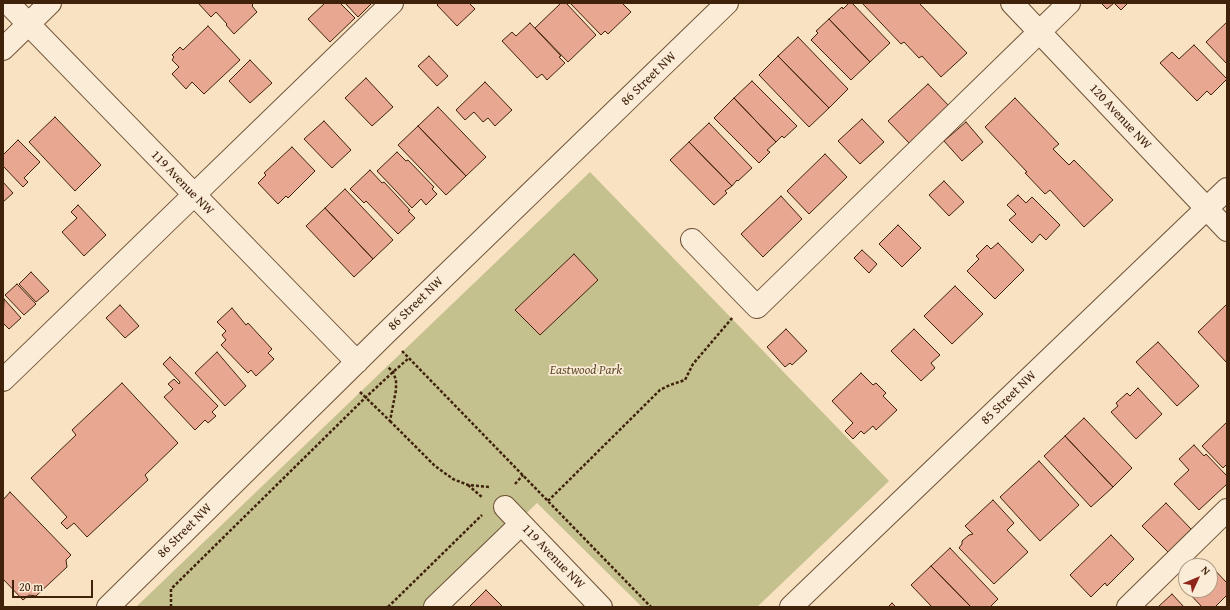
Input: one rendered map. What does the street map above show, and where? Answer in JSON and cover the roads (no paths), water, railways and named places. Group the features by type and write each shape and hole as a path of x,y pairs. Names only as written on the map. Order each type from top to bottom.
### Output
{"street":[{"name":"119 Avenue NW","path":"8,3 357,362"},
{"path":"3,49 50,3"},
{"path":"3,380 392,3"},
{"name":"86 Street NW","path":"108,607 385,334 727,3"},
{"name":"120 Avenue NW","path":"1012,3 1227,230"},
{"path":"692,240 757,307 1069,3"},
{"name":"85 Street NW","path":"791,607 1227,190"},
{"name":"119 Avenue NW","path":"495,510 521,524 601,607"},
{"path":"1128,607 1227,510"},
{"path":"435,607 521,524"}],"park label":[{"name":"Eastwood Park","path":"586,371"}]}
